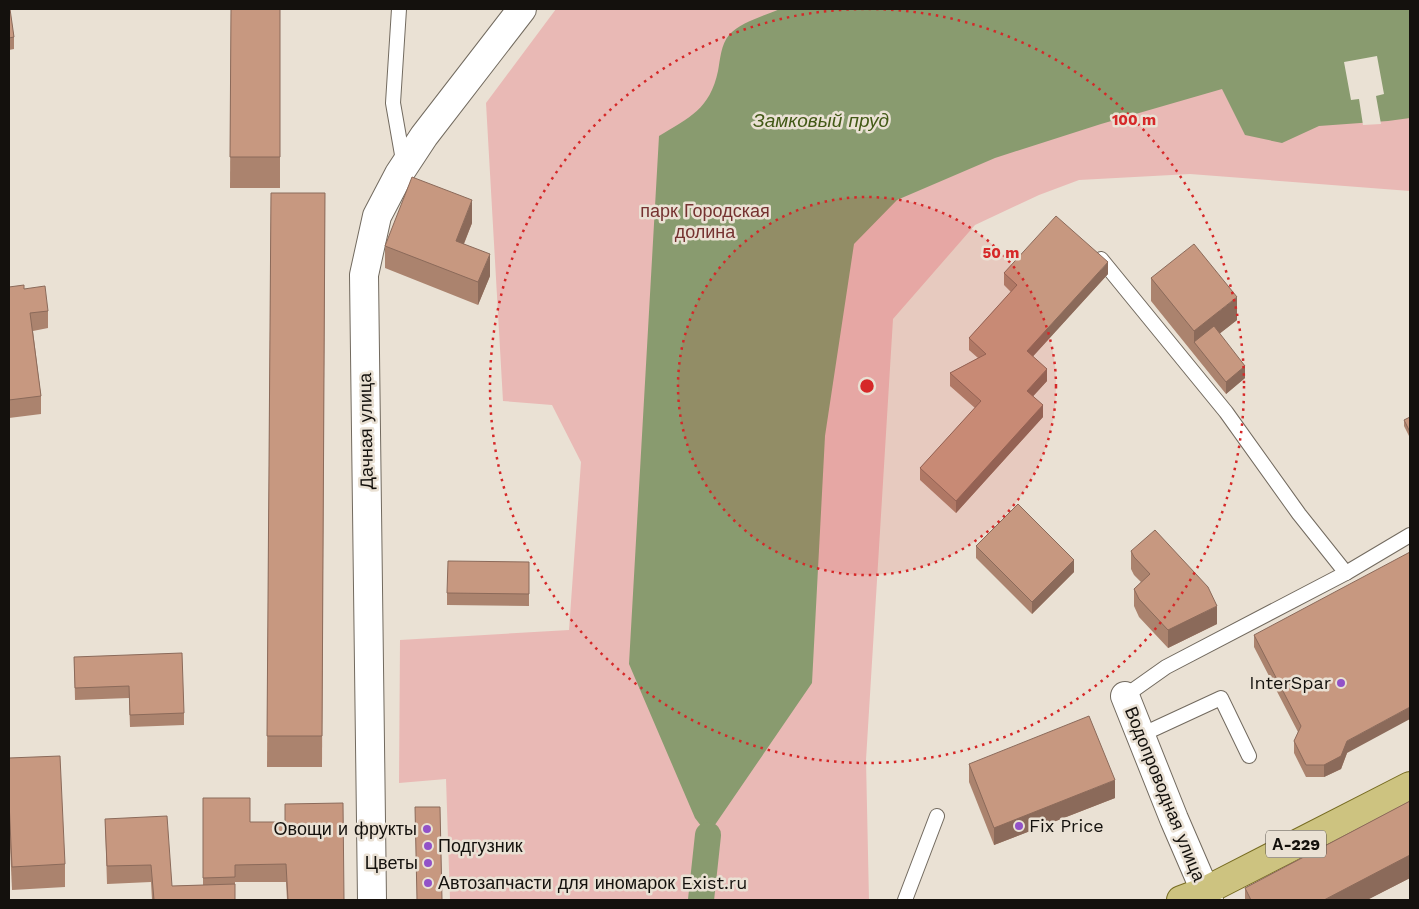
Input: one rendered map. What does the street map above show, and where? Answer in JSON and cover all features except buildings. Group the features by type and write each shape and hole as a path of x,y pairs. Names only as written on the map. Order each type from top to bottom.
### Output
{"main road":[{"name":"А-229","path":"1199,897 1410,786"}],"street":[{"name":"Дачная улица","path":"372,900 364,275 377,216 404,166 424,136 522,9"},
{"name":"Водопроводная улица","path":"1125,696 1174,819 1199,897"}],"lane":[{"path":"399,9 393,102 404,166"},
{"path":"1101,259 1226,412 1299,514 1346,573"},
{"path":"1125,696 1166,667 1346,573 1410,536"},
{"path":"1141,735 1221,698 1249,756"},
{"path":"905,900 937,816"}],"green space":[{"name":"парк Городская долина","path":"556,9 1410,9 1410,191 1190,174 1079,180 1039,195 975,225 893,319 866,760 869,900 450,900 446,779 399,783 400,640 569,630 581,462 552,405 503,401 486,103"}],"water":[{"name":"Замковый пруд","path":"780,9 1410,9 1410,118 1319,126 1282,143 1245,135 1222,89 1101,124 995,158 897,200 854,244 825,436 812,683 708,835 695,818 629,664 659,136 689,118 704,104 714,84 723,47 729,35 746,23"}],"pier":[{"path":"1377,56 1384,94 1376,96 1381,124 1363,125 1359,99 1351,100 1344,62"}],"waterway":[{"path":"701,900 708,835"}],"place":[{"name":"InterSpar","path":"1341,683"},
{"name":"Fix Price","path":"1019,826"},
{"name":"Овощи и фрукты","path":"427,829"},
{"name":"Подгузник","path":"428,846"},
{"name":"Цветы","path":"428,863"},
{"name":"Автозапчасти для иномарок Exist.ru","path":"428,883"}]}
